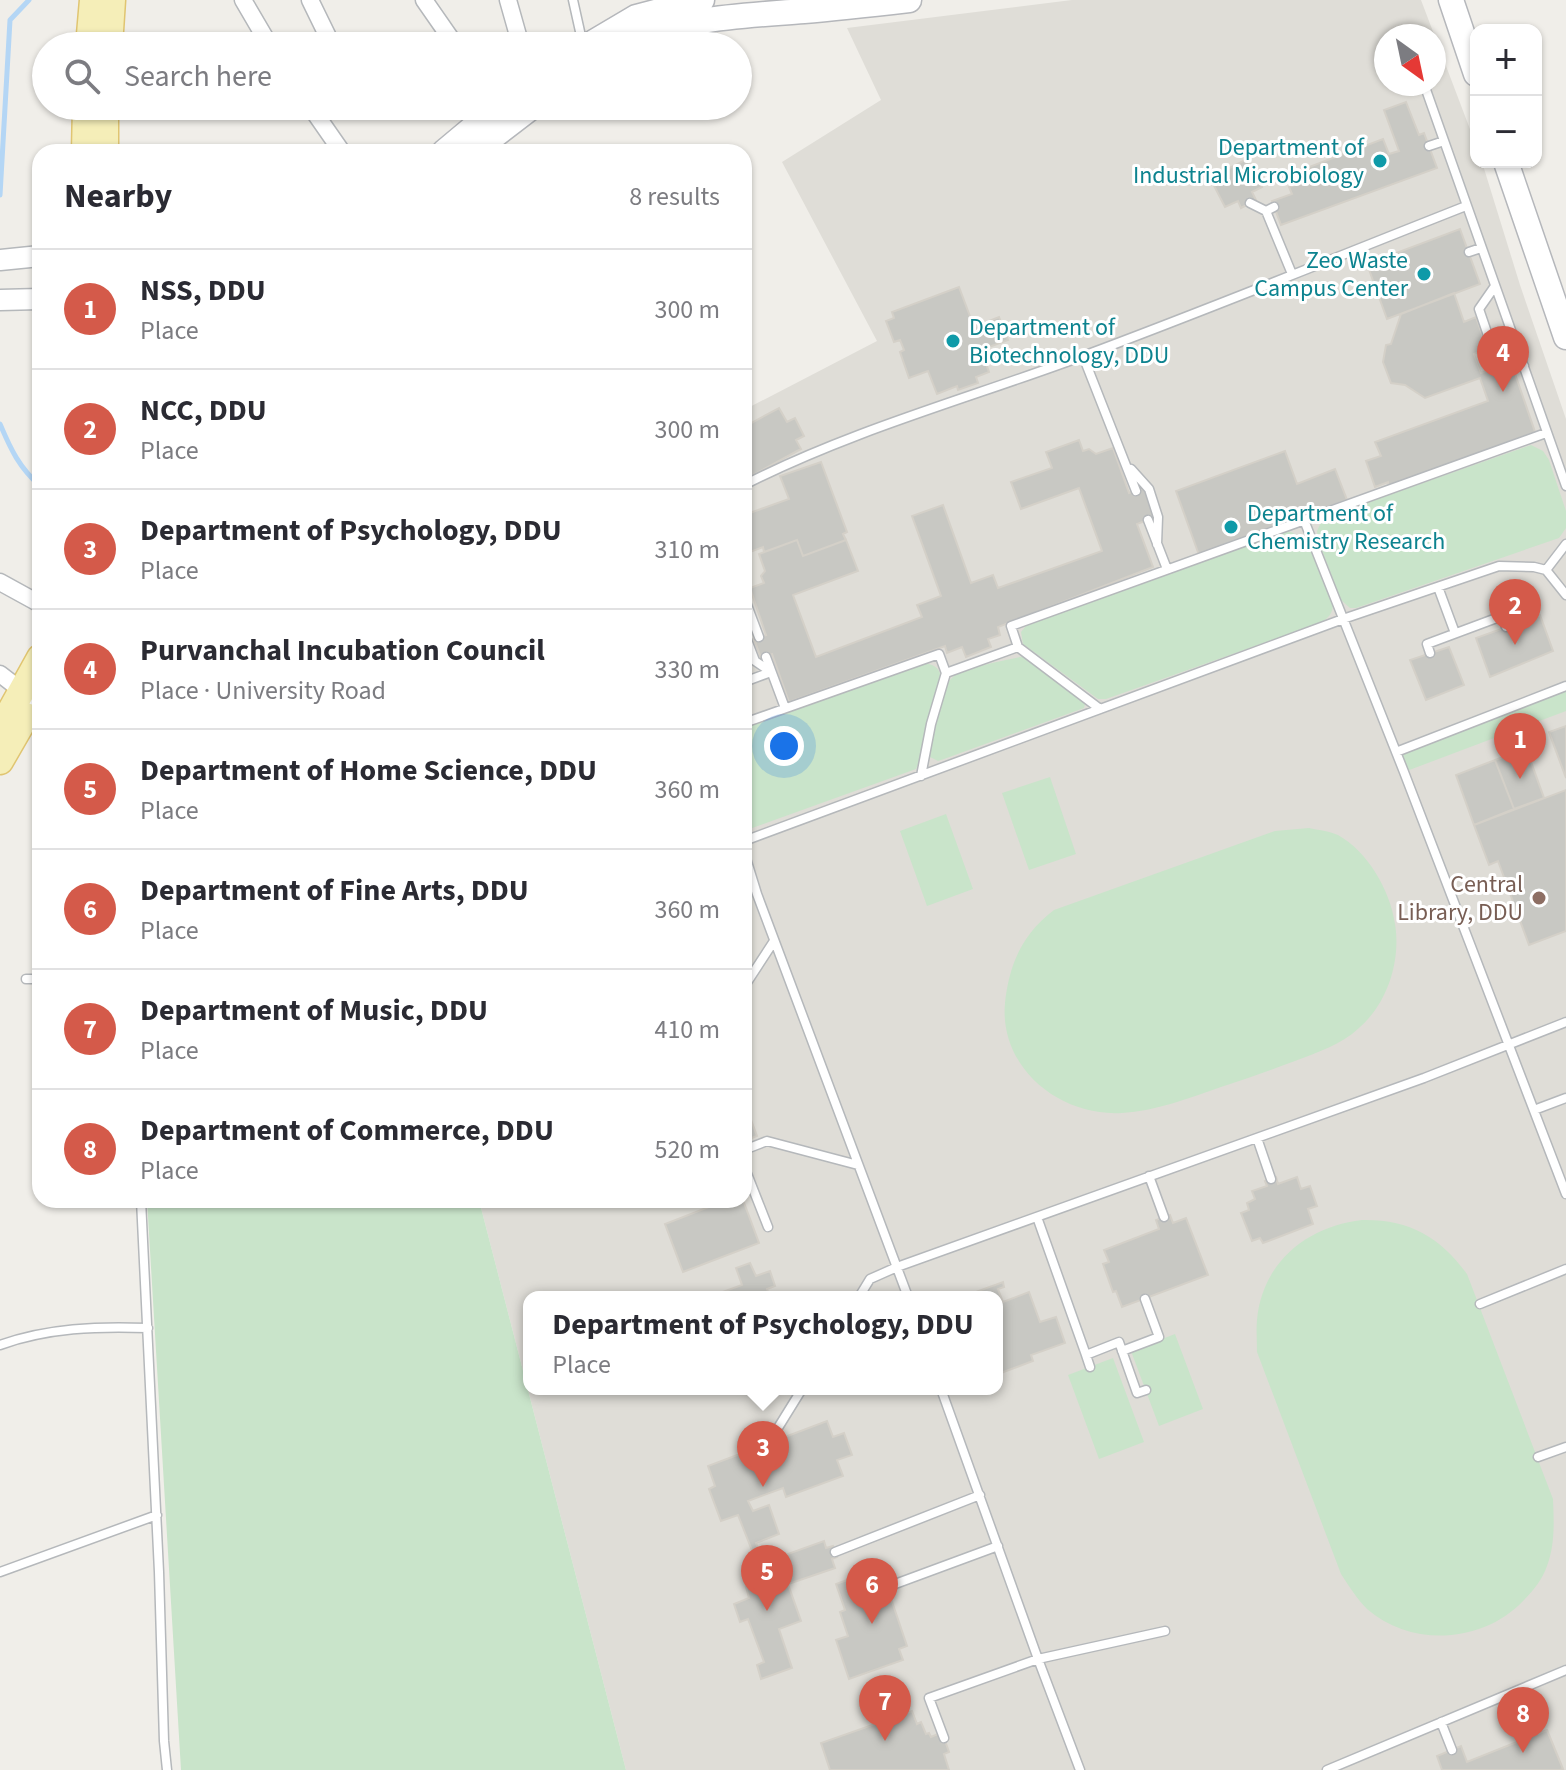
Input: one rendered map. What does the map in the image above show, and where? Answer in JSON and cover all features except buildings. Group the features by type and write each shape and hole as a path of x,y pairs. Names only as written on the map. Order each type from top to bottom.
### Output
{"main road":[{"path":"90,32 93,0"},
{"path":"110,32 112,0"},
{"path":"610,32 636,17 702,0"},
{"path":"657,32 722,17 838,9 909,0"},
{"path":"1451,0 1470,56"},
{"path":"85,144 86,120"},
{"path":"105,120 105,144"},
{"path":"454,144 482,120"},
{"path":"483,144 515,120"},
{"path":"1508,168 1566,337"},
{"path":"0,730 32,695"},
{"path":"0,761 32,695"}],"street":[{"path":"243,0 262,32"},
{"path":"310,0 326,32"},
{"path":"424,0 446,32"},
{"path":"508,0 517,32"},
{"path":"320,120 336,144"},
{"path":"0,260 32,257"},
{"path":"0,300 32,299"},
{"path":"0,582 32,600"},
{"path":"0,674 32,695"}],"lane":[{"path":"573,0 581,32"},
{"path":"1428,96 1566,486"},
{"path":"1429,146 1444,141"},
{"path":"1250,203 1270,209 1292,274"},
{"path":"752,480 766,470 970,390 1083,356 1466,206"},
{"path":"1469,252 1481,248"},
{"path":"1495,286 1479,309 1484,333 1494,353 1524,366"},
{"path":"1083,356 1136,491"},
{"path":"1100,709 1018,647 1011,626 1546,433"},
{"path":"1125,462 1149,489 1158,517 1157,544"},
{"path":"1148,520 1167,569"},
{"path":"1304,520 1566,1194"},
{"path":"1546,570 1566,544"},
{"path":"752,838 1343,619 1499,566 1546,570 1566,595"},
{"path":"1438,587 1455,633"},
{"path":"1430,653 1427,644 1502,616 1506,627"},
{"path":"752,619 759,637"},
{"path":"946,673 980,656 1018,647"},
{"path":"752,653 755,661 771,672"},
{"path":"752,720 939,654 946,673 931,724 921,776"},
{"path":"766,657 785,708"},
{"path":"752,679 771,672"},
{"path":"1396,752 1566,686"},
{"path":"752,878 906,1291"},
{"path":"752,975 774,941"},
{"path":"26,979 32,979"},
{"path":"863,1291 870,1279 897,1267 1424,1078 1566,1022"},
{"path":"1534,1110 1566,1098"},
{"path":"1257,1138 1271,1179"},
{"path":"752,1144 767,1141 858,1165"},
{"path":"1149,1176 1164,1217"},
{"path":"752,1186 768,1227"},
{"path":"141,1208 167,1770"},
{"path":"1037,1217 1090,1367"},
{"path":"1480,1304 1566,1269"},
{"path":"1122,1351 1160,1338 1145,1299"},
{"path":"0,1345 58,1331 105,1327 148,1328"},
{"path":"1086,1355 1119,1342 1137,1393 1146,1390"},
{"path":"768,1444 798,1395"},
{"path":"943,1395 1080,1770"},
{"path":"1538,1457 1566,1447"},
{"path":"835,1552 980,1495"},
{"path":"0,1572 157,1515"},
{"path":"887,1587 998,1546"},
{"path":"944,1738 929,1698 1038,1659 1165,1631"},
{"path":"1327,1770 1566,1670"},
{"path":"1441,1722 1452,1750"}],"shaded area":[{"path":"1072,0 1421,0 1430,24 1374,24 1374,96 1446,96 1446,66 1470,129 1470,168 1484,168 1566,419 1566,1770 626,1770 529,1395 1003,1395 1003,1291 523,1291 523,1371 481,1208 752,1208 752,406 877,341 782,162 881,100 847,28"}],"green space":[{"path":"1531,445 1543,451 1549,460 1566,511 1566,528 1559,538 1356,608 1350,608 1341,600 1318,540 1317,531 1323,518"},
{"path":"1288,531 1298,536 1312,551 1333,603 1330,615 1320,623 1106,699 1098,699 1023,644 1021,632 1030,621"},
{"path":"1026,657 1083,699 1084,708 938,761 930,757 929,748 938,709 944,689 954,676 966,670"},
{"path":"922,663 935,667 941,678 916,769 752,828 752,725"},
{"path":"1566,686 1566,711 1404,772 1396,752"},
{"path":"1050,777 1076,854 1029,870 1002,793"},
{"path":"946,814 973,889 927,906 900,831"},
{"path":"1309,828 1338,835 1349,842 1376,873 1388,898 1395,924 1394,966 1385,994 1369,1018 1352,1034 1329,1048 1147,1110 1122,1113 1077,1107 1038,1084 1012,1048 1006,1027 1005,1003 1019,951 1043,919 1054,910 1275,831"},
{"path":"147,1208 481,1208 523,1371 523,1395 529,1395 626,1770 181,1770"},
{"path":"1362,1220 1394,1223 1422,1233 1446,1250 1467,1274 1553,1499 1551,1550 1540,1581 1507,1615 1468,1632 1426,1635 1405,1630 1385,1622 1356,1597 1341,1574 1257,1352 1261,1299 1278,1264 1306,1239 1324,1230"},
{"path":"1175,1334 1203,1409 1159,1426 1131,1351"},
{"path":"1113,1358 1144,1442 1099,1459 1068,1375"}],"waterway":[{"path":"0,195 10,20 29,0"},
{"path":"0,424 16,458 32,478"}],"place":[{"name":"Department of Industrial Microbiology","path":"1380,161"},
{"name":"Zeo Waste Campus Center","path":"1424,274"},
{"name":"Department of Biotechnology, DDU","path":"953,341"},
{"name":"Purvanchal Incubation Council","path":"1503,392"},
{"name":"Department of Chemistry Research","path":"1231,527"},
{"name":"NCC, DDU","path":"1515,645"},
{"name":"NSS, DDU","path":"1520,779"},
{"name":"Central Library, DDU","path":"1539,898"},
{"name":"Department of Psychology, DDU","path":"763,1487"},
{"name":"Department of Home Science, DDU","path":"767,1611"},
{"name":"Department of Fine Arts, DDU","path":"872,1624"},
{"name":"Department of Music, DDU","path":"885,1741"},
{"name":"Department of Commerce, DDU","path":"1523,1753"}]}
